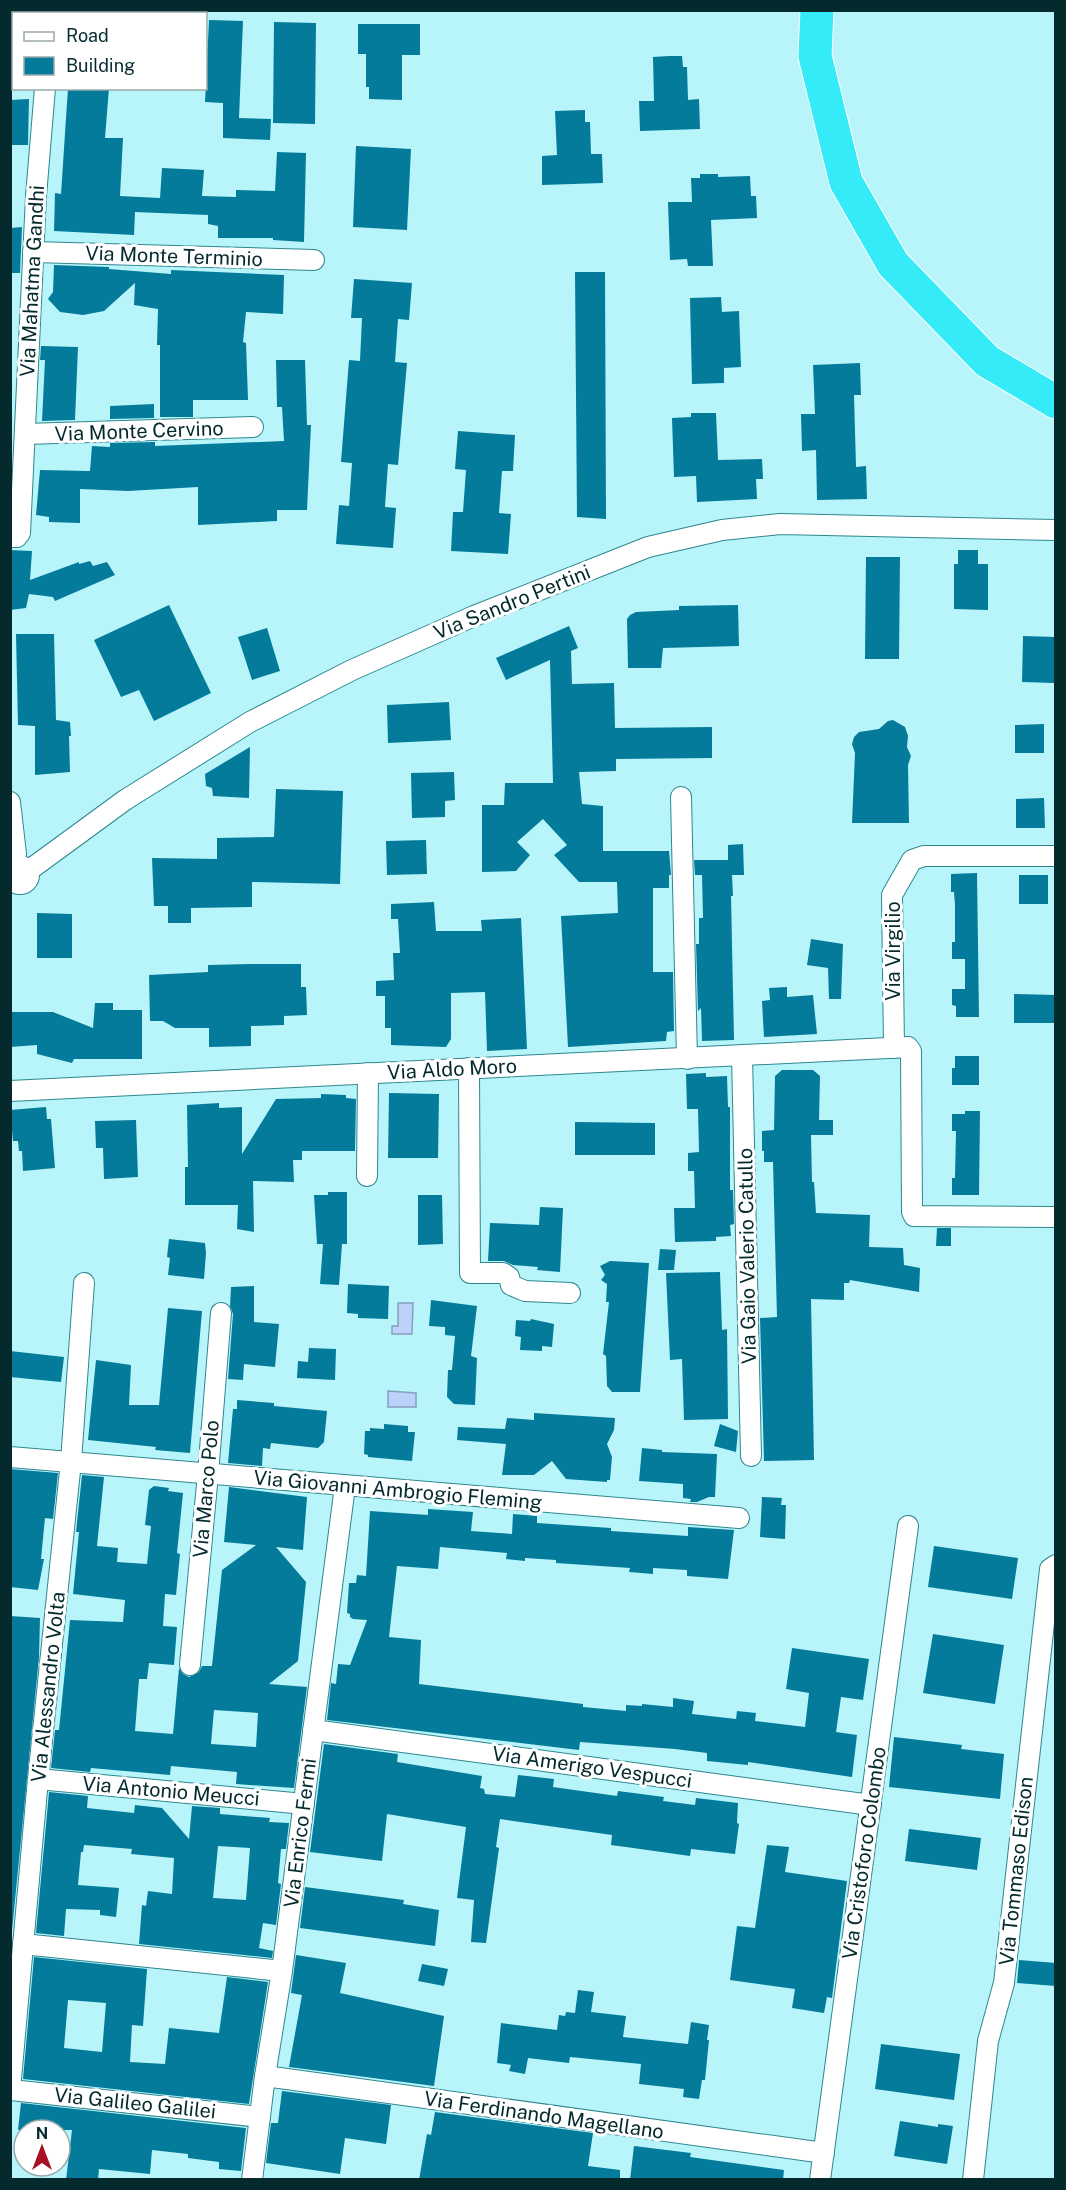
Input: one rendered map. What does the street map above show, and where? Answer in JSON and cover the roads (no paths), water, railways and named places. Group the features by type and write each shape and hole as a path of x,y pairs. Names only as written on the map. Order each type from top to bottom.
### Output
{"highway":[{"path":"817,10 815,56 846,182 893,264 987,361 1056,402"}],"street":[{"name":"Via Mahatma Gandhi","path":"10,537 17,537 20,533 33,252 45,90"},
{"name":"Via Monte Terminio","path":"33,252 314,261"},
{"name":"Via Monte Cervino","path":"25,434 253,427"},
{"name":"Via Sandro Pertini","path":"17,870 250,722 403,647 474,616 648,547 722,530 780,524 1056,530"},
{"path":"681,797 687,1059"},
{"path":"10,802 17,870"},
{"name":"Via Virgilio","path":"894,1048 892,893 912,860 924,856 1056,856"},
{"path":"894,1048 908,1047 911,1051 912,1212 914,1216 1056,1217"},
{"name":"Via Aldo Moro","path":"10,1091 894,1048"},
{"name":"Via Gaio Valerio Catullo","path":"742,1056 751,1456"},
{"path":"469,1068 470,1273 503,1273 509,1277 511,1285 525,1291 570,1293"},
{"path":"367,1176 368,1073"},
{"name":"Via Alessandro Volta","path":"10,2090 38,1779 71,1461 84,1283"},
{"name":"Via Marco Polo","path":"189,1665 221,1313"},
{"name":"Via Giovanni Ambrogio Fleming","path":"10,1457 732,1517"},
{"name":"Via Enrico Fermi","path":"252,2180 265,2076 282,1971 345,1486"},
{"name":"Via Cristoforo Colombo","path":"820,2180 908,1526"},
{"name":"Via Tommaso Edison","path":"972,2180 988,2042 1004,1983 1050,1569 1056,1565"},
{"name":"Via Amerigo Vespucci","path":"314,1730 870,1804"},
{"name":"Via Antonio Meucci","path":"38,1779 304,1804"},
{"path":"23,1944 282,1971"},
{"name":"Via Ferdinando Magellano","path":"265,2076 824,2153"},
{"name":"Via Galileo Galilei","path":"10,2090 260,2117"}],"water":[{"path":"398,1303 413,1303 412,1334 392,1334 392,1326 398,1326"},
{"path":"388,1391 416,1393 416,1407 388,1407"}]}
